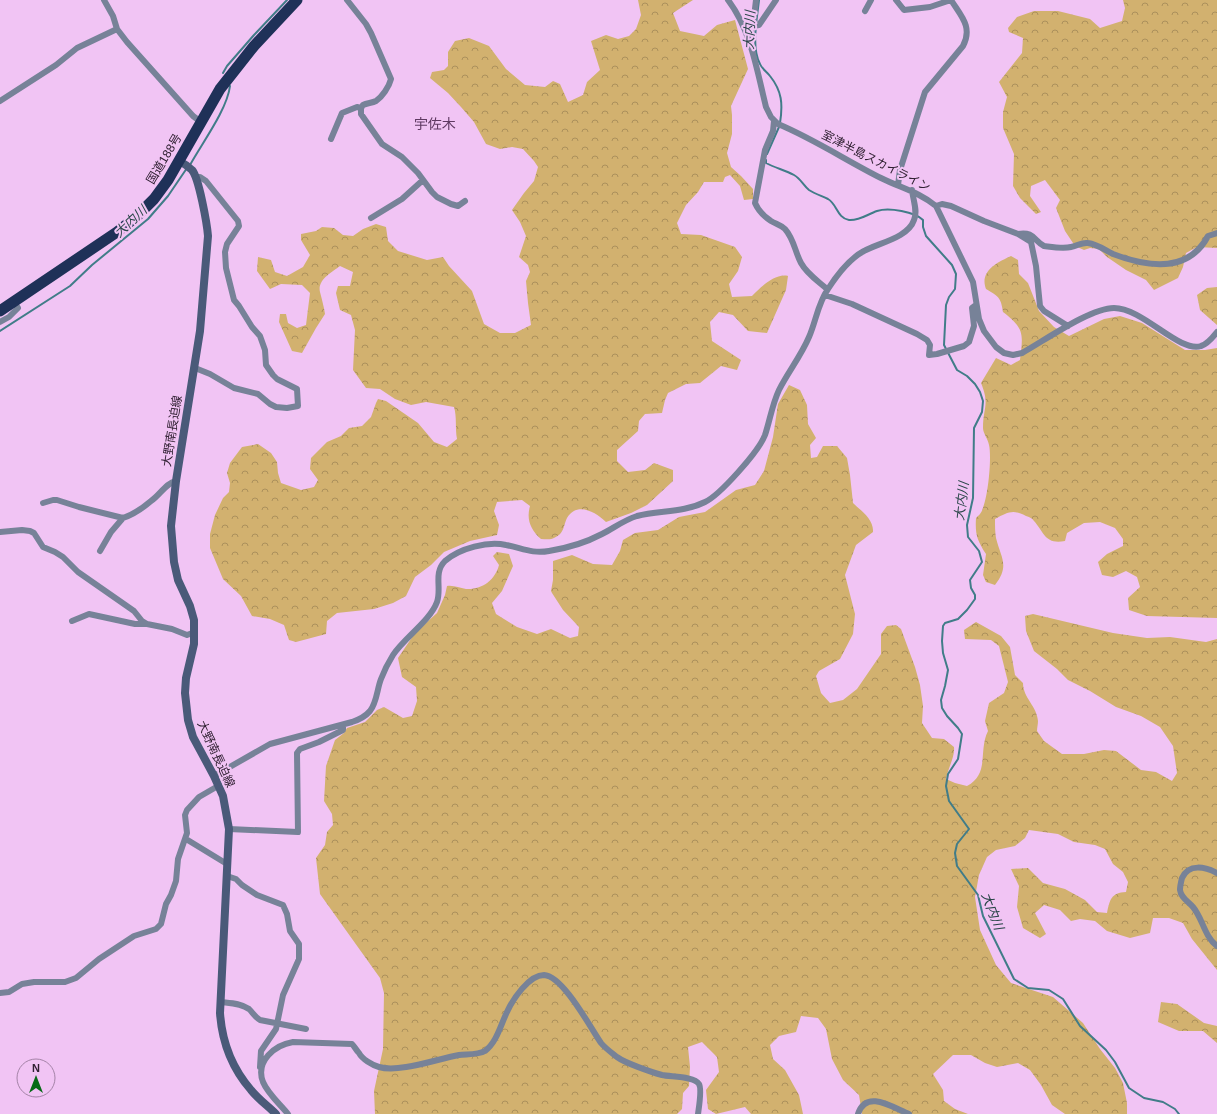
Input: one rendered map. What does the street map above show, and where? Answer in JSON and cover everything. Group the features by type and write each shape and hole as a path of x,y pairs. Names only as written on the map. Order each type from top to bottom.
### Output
{"highway":[{"name":"国道188号","path":"0,311 117,232 136,217 154,199 181,163 201,122 220,89 238,65 297,0"}],"main road":[{"path":"181,163 193,173"},
{"name":"大野南長迫線","path":"193,173 207,225 208,236 200,331 176,481 171,526 174,562 178,580 190,606 194,620 194,644 186,678 186,705 188,720 193,737 218,786 226,809 229,829 221,1029 227,1051 236,1070 251,1091 276,1114"}],"street":[{"path":"112,0 106,3 113,16 117,29 159,79 193,116 201,122"},
{"path":"331,139 342,113 357,107 361,108 363,105 374,102 390,85 391,79 372,33 347,0"},
{"path":"728,0 740,18 748,36 766,107 770,117 774,121 773,132 765,150 755,203 763,215 771,222 781,226 790,235 801,262 808,273 826,292 927,340 930,345 929,355 964,346 969,342 974,326 972,308 976,304"},
{"path":"755,26 756,0"},
{"path":"748,36 776,0"},
{"path":"862,0 870,1 865,11"},
{"path":"896,0 904,10 930,7 951,0 966,24 967,33 963,46 925,92 900,170 898,185"},
{"path":"0,101 56,66 77,48 117,29"},
{"path":"361,108 361,114 382,144 402,157 418,173 437,197 458,206 465,201"},
{"name":"室津半島スカイライン","path":"774,121 882,179 912,190 936,206 973,282 978,319 996,347 1004,353 1013,355 1022,353 1068,326 1098,311 1114,308 1130,311 1183,344 1193,347 1201,346 1208,342 1217,332"},
{"path":"193,173 206,181 238,221 238,226 227,244 225,252 226,268 234,300 252,327 260,336 265,350 266,365 273,375 277,379 297,389 298,406 287,408 270,404 258,394 234,388 210,374 195,368"},
{"path":"371,218 402,199 423,180"},
{"path":"214,776 270,744 363,718 374,705 382,675 399,646 433,609 437,601 438,575 440,568 445,562 454,556 475,546 497,544 508,545 521,550 544,552 561,549 587,541 636,516 688,508 705,502 715,496 758,448 764,437 772,407 780,389 805,346 826,292 838,275 852,260 864,251 907,230 914,222 916,212 912,190"},
{"path":"936,206 942,204 951,206 1018,234 1028,240 1033,245 1040,306 1044,311 1068,326"},
{"path":"1018,234 1024,233 1033,236 1041,245 1044,246 1072,247 1082,242 1090,243 1135,262 1144,264 1160,264 1177,262 1185,259 1201,248 1208,236 1217,233"},
{"path":"0,322 9,317 18,308 14,302"},
{"path":"43,503 58,500 86,509 123,518 130,516 151,502 170,482 176,481"},
{"path":"100,551 111,532 123,518"},
{"path":"0,532 22,530 34,533 43,547 63,557 78,572 127,605 142,621 147,624"},
{"path":"72,621 89,614 136,624 147,624 172,629 188,635 195,632"},
{"path":"229,829 298,832 297,753 300,749 343,730 342,725"},
{"path":"0,993 9,992 22,984 34,982 65,982 76,978 99,959 134,936 156,929 160,924 166,904 172,895 176,881 178,859 187,833 187,810 199,797 218,786"},
{"path":"186,839 227,864"},
{"path":"1217,873 1207,868 1192,868 1185,874 1180,883 1180,891 1183,898 1198,913 1205,931 1217,946"},
{"path":"227,876 236,879 257,895 283,905 287,914 290,931 299,944 299,959 283,995 274,1035 261,1051 260,1069 262,1072 263,1081 269,1092 288,1114"},
{"path":"262,1072 266,1057 272,1051 285,1043 293,1042 352,1044 355,1046 359,1054 368,1061 378,1066 388,1068 485,1051 493,1043 508,1011 524,987 531,978 544,975 552,977 565,988 603,1044 619,1058 662,1075 676,1078 686,1078 694,1080 699,1084 698,1114"},
{"path":"221,1002 239,1004 250,1010 256,1018 260,1020 306,1028"},
{"path":"858,1114 861,1106 871,1100 886,1104 909,1114"}],"green space":[{"path":"638,0 693,0 673,13 680,31 704,36 717,25 735,20 748,69 731,106 732,134 727,153 731,167 753,189 753,199 744,200 740,186 730,175 725,177 723,182 704,182 698,192 686,205 677,223 681,234 701,235 735,247 742,257 738,271 729,284 732,297 752,296 773,279 788,276 786,290 767,333 748,331 733,315 719,312 710,322 712,341 741,360 737,370 721,366 700,383 686,384 668,393 662,413 645,414 639,421 638,431 617,450 617,461 628,472 645,470 654,463 673,470 673,481 647,505 631,513 606,522 592,512 581,509 576,510 567,518 563,529 558,536 553,539 541,539 534,532 530,524 530,506 522,500 497,502 494,511 499,525 497,535 470,541 444,552 431,565 415,577 406,596 393,603 374,609 337,613 327,621 326,634 296,642 289,640 284,625 270,619 252,616 241,596 223,579 210,548 210,534 215,515 223,498 229,492 230,483 227,473 230,463 242,447 258,444 271,453 277,462 281,483 301,490 314,487 318,480 310,469 311,458 327,442 341,436 349,428 362,426 371,417 378,399 386,401 418,423 434,442 447,447 457,439 454,407 426,402 411,405 395,399 380,389 366,388 353,370 355,330 351,315 340,310 336,293 338,286 350,286 353,272 340,266 323,280 320,292 325,314 302,353 292,351 279,322 280,314 286,314 288,323 297,328 306,325 310,293 302,285 281,284 270,289 257,271 258,257 271,260 275,272 287,276 303,267 310,255 301,240 301,234 316,231 322,227 334,228 343,235 353,236 363,229 376,224 386,227 388,241 398,251 427,260 443,257 449,266 472,291 484,324 500,333 515,333 531,325 526,281 530,272 528,265 519,257 526,236 520,222 512,210 534,181 538,167 523,149 512,147 500,149 486,144 474,122 448,93 430,78 432,72 444,70 448,66 448,52 455,41 469,38 489,46 506,69 525,85 545,87 553,81 560,84 568,102 583,95 587,82 600,70 591,41 606,35 618,39 629,36 636,29 641,15"},
{"path":"1123,0 1217,0 1217,248 1197,247 1186,253 1183,267 1178,278 1154,290 1146,280 1126,270 1107,257 1099,249 1090,248 1084,250 1075,246 1065,231 1056,208 1060,200 1045,180 1031,186 1030,196 1041,212 1036,214 1020,198 1013,186 1014,154 1003,128 1003,112 1007,97 999,82 1022,53 1023,38 1009,32 1008,28 1017,17 1034,11 1058,11 1090,19 1100,28 1122,21 1125,8"},
{"path":"1011,256 1018,260 1019,274 1028,283 1039,311 1054,327 1069,336 1104,319 1120,316 1142,323 1185,350 1205,350 1217,348 1217,618 1147,616 1129,610 1128,598 1140,587 1137,577 1126,571 1113,577 1102,575 1098,562 1107,554 1123,546 1123,539 1115,528 1100,522 1084,523 1067,533 1065,541 1058,542 1046,537 1032,519 1021,514 1010,512 995,519 996,538 1002,557 1003,567 1000,578 995,585 986,582 983,575 986,554 980,545 976,533 976,518 983,509 987,491 990,459 989,445 983,430 986,401 981,383 996,358 1011,365 1020,360 1022,338 1019,328 1003,312 1000,300 996,295 986,289 985,277 991,268"},
{"path":"1217,287 1217,325 1200,310 1197,295 1207,288"},
{"path":"789,385 800,390 807,405 808,424 816,438 810,445 811,458 817,457 823,446 837,446 847,458 853,503 869,519 873,527 873,532 856,545 845,575 855,614 853,634 840,659 819,671 816,676 821,693 830,703 843,700 857,689 881,654 881,634 887,626 896,625 901,629 920,685 923,706 922,723 932,738 944,739 954,747 946,779 967,786 979,775 985,739 988,731 985,721 989,703 1004,693 1008,682 999,646 991,640 965,639 964,630 976,622 1001,636 1010,647 1015,675 1023,683 1025,693 1037,716 1037,731 1044,741 1062,754 1084,754 1104,750 1116,751 1141,770 1156,772 1172,781 1177,773 1173,746 1160,727 1141,716 1116,707 1068,680 1057,669 1034,651 1026,631 1025,616 1033,614 1113,633 1147,638 1170,637 1206,642 1217,639 1217,970 1192,939 1183,923 1169,918 1153,918 1150,933 1130,938 1107,931 1095,921 1080,919 1071,921 1060,910 1044,905 1035,913 1046,934 1040,938 1023,928 1017,907 1019,886 1011,869 1028,868 1043,883 1065,889 1085,900 1097,912 1107,913 1110,900 1114,895 1126,892 1128,882 1123,872 1113,864 1105,849 1095,845 1074,842 1058,834 1029,830 1025,838 1015,846 996,850 987,857 979,875 975,897 980,930 996,965 1011,983 1053,997 1083,1023 1100,1049 1115,1068 1123,1083 1127,1103 1127,1114 1065,1114 1052,1105 1041,1085 1030,1070 1018,1063 997,1067 985,1063 971,1055 953,1055 933,1074 943,1090 944,1101 955,1109 968,1114 862,1114 859,1095 843,1080 832,1059 826,1029 818,1018 801,1016 796,1032 779,1036 770,1045 773,1059 785,1070 799,1095 803,1114 751,1114 745,1107 716,1114 708,1109 706,1090 719,1072 717,1057 702,1042 688,1047 690,1067 689,1086 683,1093 682,1109 677,1114 375,1114 374,1091 383,1049 384,993 380,978 320,894 316,858 325,845 327,832 333,825 332,814 324,801 326,766 335,740 344,733 347,728 365,722 377,710 384,707 403,718 412,716 417,701 416,687 402,677 398,658 415,633 437,613 445,595 447,586 472,589 482,586 491,579 499,565 493,556 497,552 509,554 513,566 502,591 492,603 496,614 517,627 537,634 551,629 570,638 578,636 579,627 563,610 551,591 553,580 553,561 572,555 593,564 612,565 620,551 623,540 635,533 658,530 679,517 705,512 736,490 755,485 764,471 773,437 778,404"},
{"path":"1161,1002 1177,1004 1204,1023 1217,1026 1217,1043 1203,1031 1179,1031 1158,1022"}],"waterway":[{"name":"大内川","path":"223,73 227,66 254,35 287,0"},
{"name":"大内川","path":"759,0 755,33 757,57 761,66 774,82 779,92 781,98 780,123"},
{"name":"大内川","path":"190,165 219,116 228,95 230,86"},
{"name":"大内川","path":"767,154 779,127"},
{"name":"大内川","path":"766,160 766,163 794,175 809,190 831,201 839,214 845,219 853,220 882,210 895,210 919,217 923,220 923,227 926,236 952,265 956,274 955,289 949,297 946,305 944,345 957,370 967,376 975,384 983,401 982,412 974,428 973,498 967,525 968,537 979,551 982,562 970,580 975,599 958,619 945,623 943,626 942,641 943,653 948,670 941,700 942,708 962,734 958,759 948,774 946,786 949,801 969,829 957,844 955,853 957,866 978,895 983,916 1014,979 1028,988 1049,990 1063,999 1080,1026 1106,1050 1115,1062 1129,1088 1144,1098 1163,1102 1175,1109 1179,1114"},
{"name":"大内川","path":"0,331 70,286 92,265 148,219 168,196 187,168"}],"district":[{"name":"宇佐木","path":"435,124"}]}
